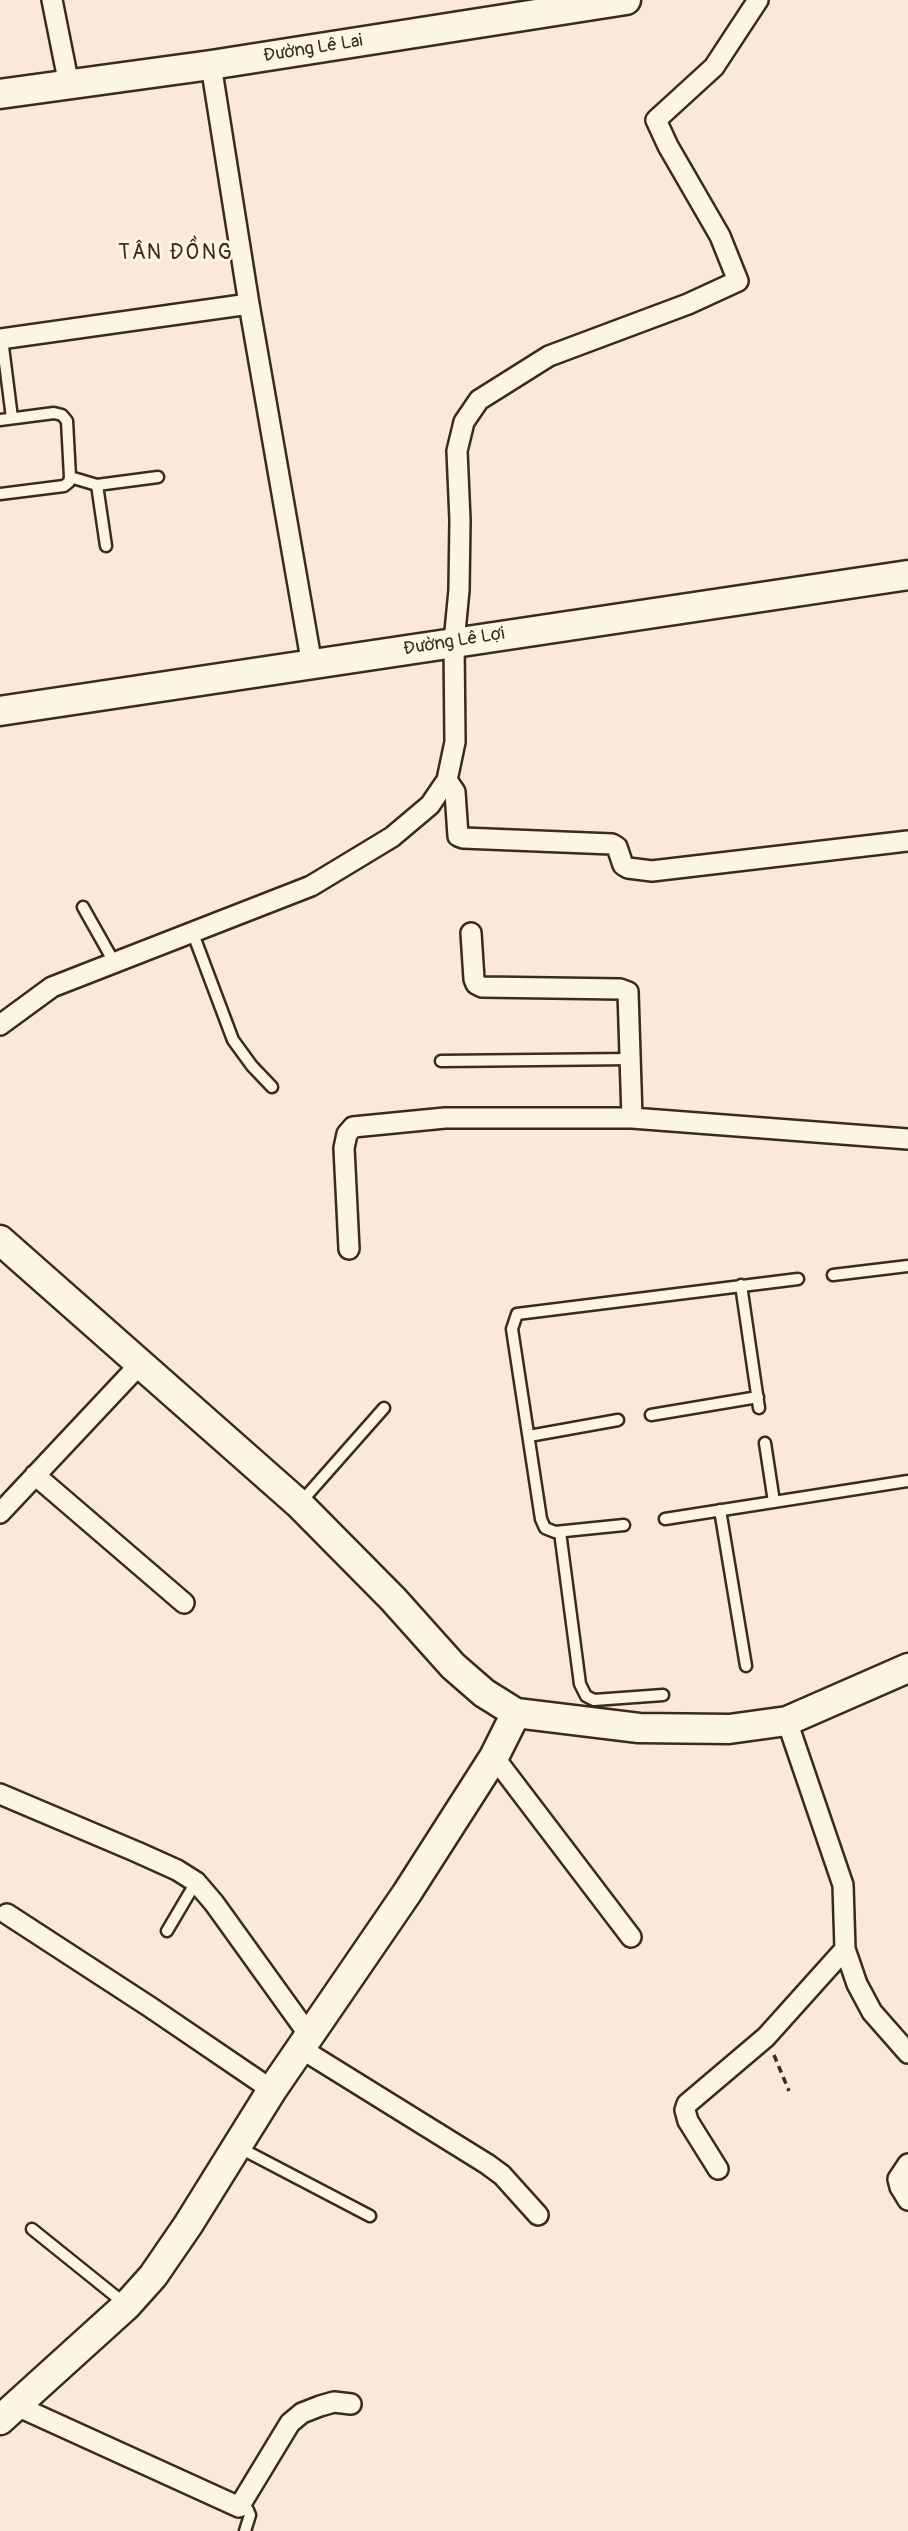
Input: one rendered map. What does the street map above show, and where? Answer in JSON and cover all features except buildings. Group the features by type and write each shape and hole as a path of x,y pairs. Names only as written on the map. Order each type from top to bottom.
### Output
{"street":[{"path":"52,0 69,85"},
{"name":"Đường Lê Lai","path":"0,94 211,65 626,0"},
{"path":"0,1025 52,987 312,886 392,837 430,805 447,780 455,742 454,642 460,520 457,451 464,422 480,400 549,356 688,304 738,281 720,236 656,120 714,67 758,0"},
{"path":"211,65 249,304 312,665"},
{"path":"1,339 249,304"},
{"name":"Đường Lê Lợi","path":"0,711 908,575"},
{"path":"447,780 455,792 458,836 612,844 617,847 623,865 628,868 652,870 908,841"},
{"path":"471,933 474,979 476,984 482,987 620,989 628,992 632,1118"},
{"path":"349,1249 344,1148 346,1134 353,1127 445,1118 632,1118 908,1139"},
{"path":"0,1240 299,1504 393,1599 453,1666 484,1693 516,1713 590,1724 689,1730 729,1728 787,1721 908,1668"},
{"path":"0,1513 141,1363"},
{"path":"36,1475 184,1603"},
{"path":"351,2404 334,2402 320,2406 302,2413 290,2423 239,2507 8,2413 127,2305 153,2276 272,2090 407,1893 495,1757 516,1713"},
{"path":"787,1721 843,1885 845,1949 857,1984 872,2012 908,2053"},
{"path":"495,1757 631,1937"},
{"path":"0,1794 137,1852 196,1882 214,1903 305,2042 502,2175 538,2215"},
{"path":"7,1914 272,2090"},
{"path":"718,2169 688,2121 685,2110 687,2104 766,2037 845,1949"},
{"path":"908,2164 898,2179 908,2200"}],"lane":[{"path":"1,339 12,418"},
{"path":"0,420 54,413 62,415 67,421 71,477 64,486 0,494"},
{"path":"71,477 97,485 158,477"},
{"path":"97,485 106,546"},
{"path":"83,907 114,962"},
{"path":"192,931 233,1040 251,1066 272,1087"},
{"path":"440,1060 631,1059"},
{"path":"833,1275 908,1266"},
{"path":"624,1525 560,1532 545,1528 541,1519 512,1329 517,1314 799,1279"},
{"path":"651,1415 758,1403 741,1285"},
{"path":"299,1504 384,1408"},
{"path":"529,1436 618,1420"},
{"path":"765,1443 774,1502"},
{"path":"665,1519 908,1481"},
{"path":"720,1510 746,1666"},
{"path":"560,1532 580,1684 586,1696 594,1700 663,1695"},
{"path":"167,1931 196,1882"},
{"path":"236,2146 370,2216"},
{"path":"32,2229 127,2305"},
{"path":"239,2507 248,2510 250,2515 245,2531"}],"path":[{"path":"766,2037 789,2091"}],"district":[{"name":"TÂN ĐỒNG","path":"176,254"}]}
